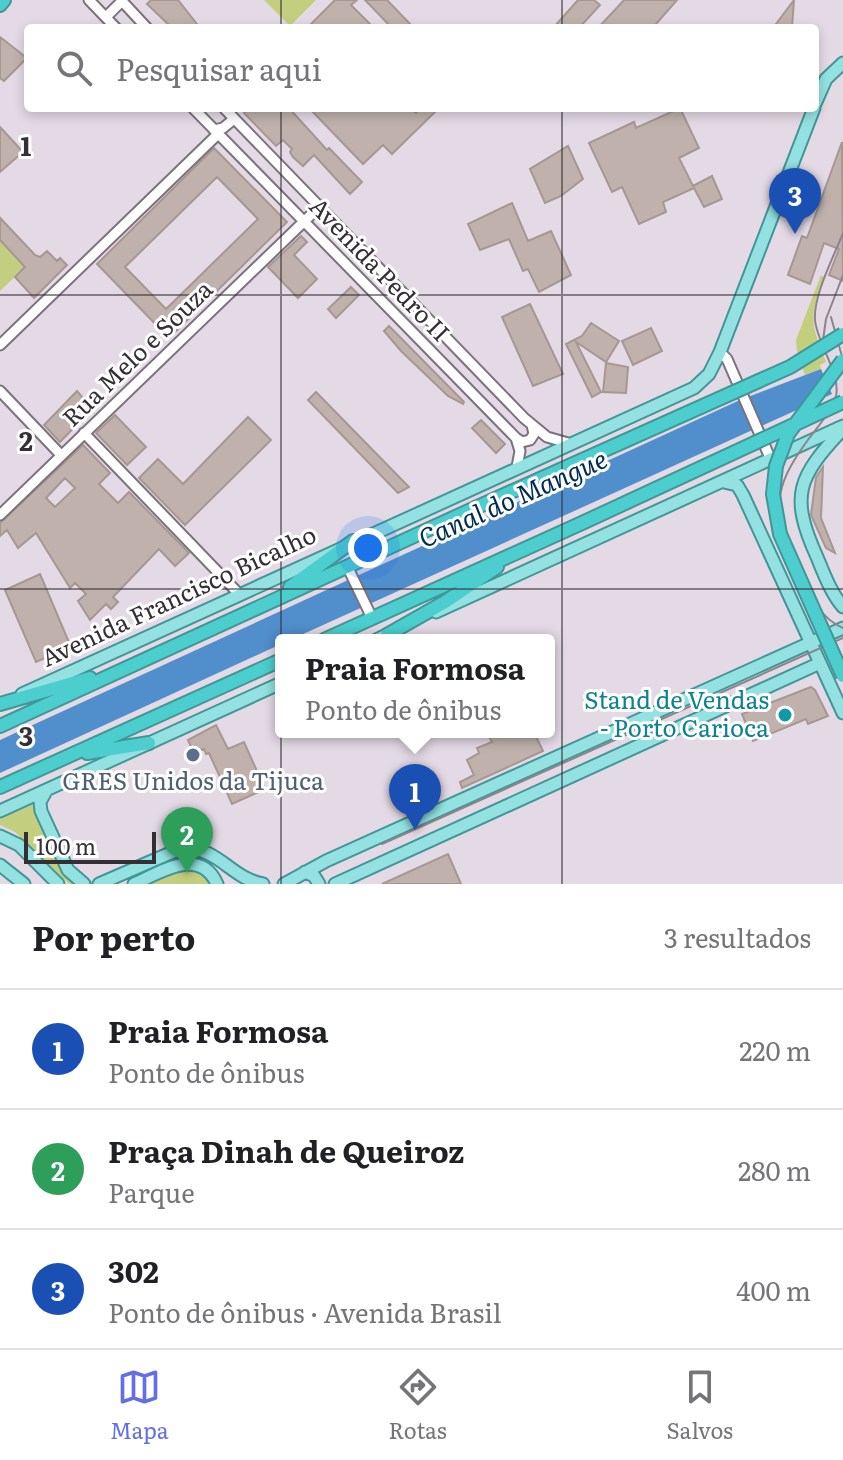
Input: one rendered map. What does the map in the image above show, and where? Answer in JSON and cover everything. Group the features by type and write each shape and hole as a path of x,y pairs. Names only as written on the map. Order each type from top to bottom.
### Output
{"highway":[{"name":"Avenida Francisco Bicalho","path":"0,726 261,607 350,573 475,508 790,367 843,334"},
{"path":"843,360 788,434 776,466 773,494 774,514 780,534 843,676"},
{"path":"334,634 369,612 518,552 843,402"},
{"path":"261,607 353,541"},
{"path":"387,634 445,602 518,552"},
{"path":"0,787 275,663"},
{"path":"0,704 131,666"},
{"path":"68,756 149,743"}],"main road":[{"name":"Avenida Francisco Bicalho","path":"819,95 826,79 843,63"},
{"name":"Avenida Francisco Bicalho","path":"0,704 683,393 705,379 720,352 812,112"},
{"path":"389,634 843,428"},
{"path":"839,602 804,527 801,498 804,480 812,463 843,428"},
{"path":"723,482 737,485 743,495 843,713"},
{"path":"284,884 356,847 843,628"},
{"path":"335,884 820,663"},
{"path":"0,811 275,686"},
{"path":"47,790 40,802 41,811 68,870 84,884"},
{"path":"0,836 19,845 58,884"},
{"path":"99,884 182,848 195,847 214,855 245,878 263,884"},
{"path":"356,847 353,853 355,862 363,868 370,867"},
{"path":"134,884 177,865 190,863 206,868 217,884"},
{"path":"0,865 24,884"},
{"path":"305,872 314,876 319,884"}],"street":[{"path":"89,0 112,24"},
{"path":"106,17 121,1 143,24"},
{"name":"Avenida Pedro II","path":"197,112 516,438"},
{"name":"Avenida Pedro II","path":"228,112 532,425 550,439 568,443"},
{"path":"0,345 216,132 234,119"},
{"name":"Rua Melo e Souza","path":"0,515 319,207"},
{"path":"720,352 727,359 771,460"},
{"path":"0,391 61,455"},
{"path":"516,438 522,442 530,440 534,434 532,425"},
{"path":"84,433 240,595"},
{"path":"516,438 520,451 517,467"},
{"path":"350,573 369,612"}],"green space":[{"path":"264,0 316,0 292,24 288,24"},
{"path":"0,216 37,256 0,291"},
{"path":"821,275 824,277 813,320 826,362 820,365 821,369 805,375 796,340"},
{"path":"31,802 66,876 77,884 64,880 15,832 0,825 0,815"},
{"path":"178,869 202,872 211,884 147,884"}],"water":[{"path":"821,369 832,394 303,634 275,634 275,647 0,773 0,740 740,400"}],"building":[{"path":"151,0 178,0 197,24 168,24 147,4"},
{"path":"335,0 357,0 351,5 370,24 311,24"},
{"path":"365,0 387,0 410,24 388,24"},
{"path":"578,0 594,0 600,5 583,24 557,24"},
{"path":"624,0 677,0 656,24 602,24"},
{"path":"794,0 792,24 776,24"},
{"path":"0,37 24,56 24,61 4,81 0,78"},
{"path":"293,112 362,182 350,194 314,155 303,166 293,157 292,149 283,140 276,146 244,113"},
{"path":"313,112 435,112 392,154 383,145 363,164"},
{"path":"671,112 682,112 699,148 679,158 693,186 712,176 722,199 704,207 694,188 663,202 666,212 639,224 622,187 612,192 589,143 634,122 636,128"},
{"path":"0,127 23,152 0,172"},
{"path":"842,142 843,281 829,275 839,249 824,243 810,284 788,275 802,236 807,238"},
{"path":"568,146 583,179 561,196 545,203 530,169"},
{"path":"214,148 287,222 169,338 97,264","holes":["217,177 258,219 166,309 125,267"]},
{"path":"512,203 528,241 551,231 571,275 539,292 528,269 523,271 509,239 480,250 468,224"},
{"path":"0,218 35,255 40,257 47,251 57,261 60,258 67,265 34,298 15,277 25,267 0,240"},
{"path":"301,236 307,242 294,255 317,279 298,298 268,267"},
{"path":"351,287 359,295 336,318 328,309"},
{"path":"530,304 563,374 533,386 502,317"},
{"path":"591,323 619,341 606,362 576,342 601,392 592,397 566,344 582,336"},
{"path":"389,326 463,404 448,396 401,351 384,331"},
{"path":"651,328 662,351 633,365 622,341"},
{"path":"606,363 628,367 626,393 603,392"},
{"path":"77,391 92,409 60,442 44,425"},
{"path":"316,392 409,487 398,493 308,400"},
{"path":"115,415 146,447 127,465 96,433"},
{"path":"248,417 271,440 185,525 139,478 158,459 183,484"},
{"path":"481,420 505,444 496,453 472,428"},
{"path":"83,445 110,473 99,484 118,503 129,492 189,553 175,566 159,549 113,597 118,602 111,609 106,604 90,620 78,601 86,594 75,583 70,588 36,533 18,548 7,530 0,536 0,523","holes":["65,478 75,488 55,507 46,498"]},
{"path":"823,467 821,518 835,553 826,548 811,515 816,477"},
{"path":"40,574 71,647 36,662 5,590"},
{"name":"Stand de Vendas - Porto Carioca","path":"811,687 828,716 808,724 806,719 753,741 742,714"},
{"path":"216,725 228,749 244,742 265,789 232,804 209,753 206,754 204,749 194,754 188,740"},
{"path":"490,738 537,738 543,751 462,788 460,782 474,775 467,760 479,753 477,748 492,742"},
{"path":"448,854 461,884 382,884"}],"tram line":[{"path":"843,233 815,310 817,329 835,378 836,396 787,473 780,502 785,532 812,597 827,618 843,628"},
{"path":"823,340 826,319 843,275"},
{"path":"831,317 843,360"},
{"path":"382,844 843,638"}],"place":[{"name":"302","path":"795,234"},
{"name":"Stand de Vendas - Porto Carioca","path":"785,715"},
{"name":"GRES Unidos da Tijuca","path":"193,755"},
{"name":"Praia Formosa","path":"415,830"},
{"name":"Praça Dinah de Queiroz","path":"187,873"}],"water label":[{"name":"Canal do Mangue","path":"513,499"}]}
